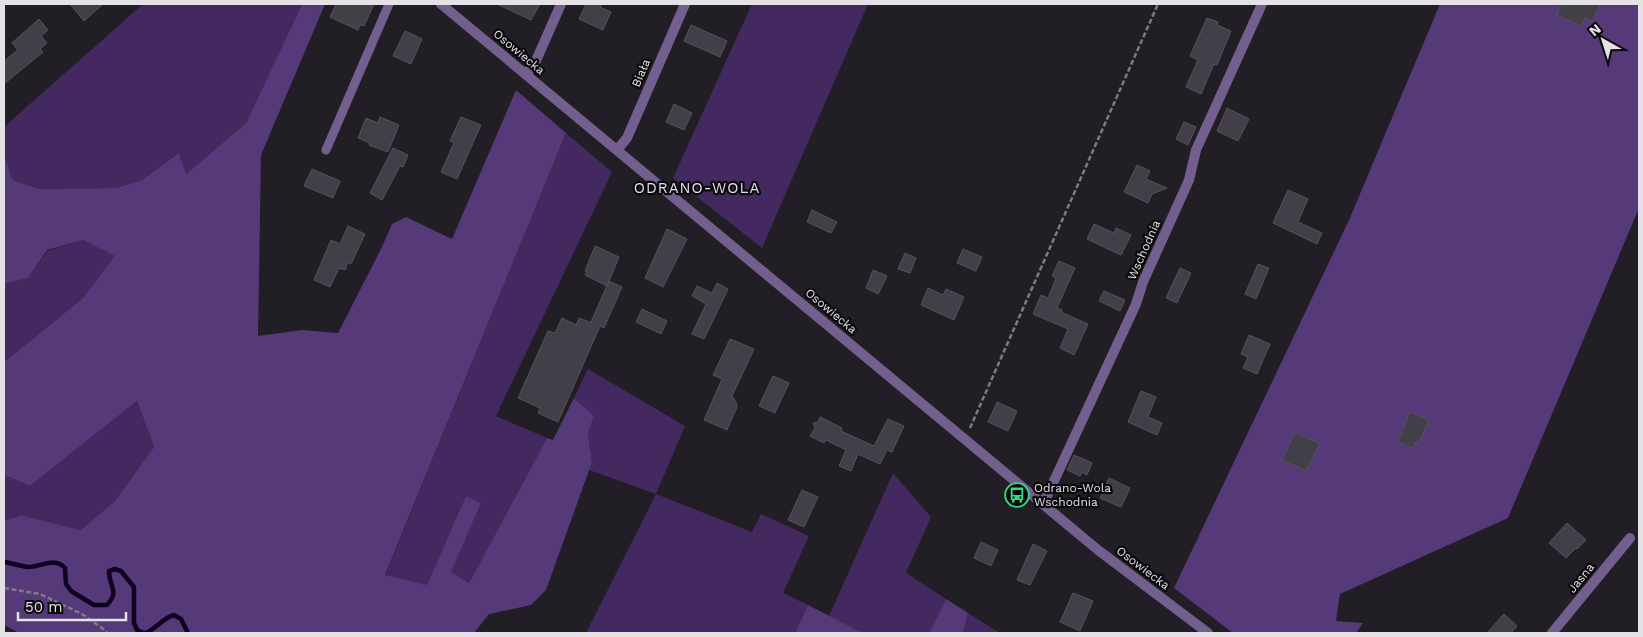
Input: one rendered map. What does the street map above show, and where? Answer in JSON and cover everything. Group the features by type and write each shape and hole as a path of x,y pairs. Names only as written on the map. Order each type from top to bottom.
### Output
{"street":[{"name":"Osowiecka","path":"441,4 1098,550 1208,633"},
{"path":"526,74 535,63 561,4"},
{"name":"Biała","path":"617,150 627,138 684,4"},
{"name":"Wschodnia","path":"1041,503 1047,496 1136,304 1143,282 1189,180 1196,150 1262,4"},
{"name":"Jasna","path":"1552,633 1630,538"}],"lane":[{"path":"326,150 389,4"}],"path":[{"path":"963,437 969,430 1158,4"},
{"path":"4,588 40,594 82,614 107,633"}],"shaded area":[{"path":"143,4 302,4 246,123 186,174 179,153 142,180 116,188 39,189 13,180 4,156 4,127"},
{"path":"302,4 325,4 261,155 258,336 302,330 338,333 392,224 406,217 452,239 516,90 566,133 385,575 427,585 466,496 481,503 451,572 469,583 547,438 553,440 574,398 594,416 588,433 592,462 546,590 531,605 489,614 474,633 19,633 4,625 4,521 21,515 81,530 115,501 154,447 137,401 30,486 4,475 4,362 83,298 115,256 83,240 47,250 28,278 4,284 4,156 13,180 39,189 116,188 142,180 179,153 186,174 246,123"},
{"path":"752,4 868,4 762,248 673,178"},
{"path":"1440,4 1639,4 1639,208 1508,518 1340,594 1336,621 1363,623 1356,633 1233,633 1174,588 1349,220"},
{"path":"566,133 612,172 496,416 547,438 469,583 450,572 481,503 466,496 427,586 385,576"},
{"path":"83,240 116,256 83,298 4,362 4,284 28,278 47,251"},
{"path":"588,369 685,426 656,494 589,470 592,461 588,433 594,416 574,398"},
{"path":"137,401 154,447 115,501 81,530 21,515 4,521 4,475 30,486"},
{"path":"893,473 931,517 906,573 946,599 929,633 863,633 829,616"},
{"path":"656,494 752,532 761,514 809,536 783,593 808,605 795,633 586,633"},
{"path":"946,599 968,613 963,633 929,633"},
{"path":"808,605 863,633 795,633"},
{"path":"968,613 1000,633 963,633"}],"building":[{"path":"70,4 103,4 84,21"},
{"path":"336,4 374,4 364,26 360,25 358,30 330,17"},
{"path":"497,4 540,4 531,20"},
{"path":"586,4 602,4 600,7 611,12 603,30 579,19"},
{"path":"1561,4 1600,4 1593,21 1585,18 1581,26 1557,15"},
{"path":"1207,18 1218,22 1217,25 1231,31 1217,65 1214,64 1201,94 1186,87 1198,60 1190,56"},
{"path":"39,19 48,30 41,36 47,43 40,49 43,52 4,84 4,61 18,50 12,43"},
{"path":"691,25 727,41 720,57 684,41"},
{"path":"405,31 422,39 411,64 393,56"},
{"path":"674,104 692,113 684,130 666,122"},
{"path":"1227,108 1249,119 1238,141 1217,131"},
{"path":"380,117 399,125 388,152 369,145 370,143 358,138 366,118 378,123"},
{"path":"461,117 481,125 457,179 441,172 454,143 450,141"},
{"path":"1184,122 1196,127 1188,145 1176,139"},
{"path":"393,148 408,155 403,167 400,166 382,200 370,193"},
{"path":"1137,165 1150,171 1146,179 1167,188 1152,194 1148,203 1124,192"},
{"path":"312,169 340,181 333,198 304,186"},
{"path":"1288,190 1308,199 1298,222 1322,233 1317,244 1273,223"},
{"path":"812,210 837,222 831,233 807,222"},
{"path":"1094,224 1114,233 1116,228 1131,235 1121,255 1087,239"},
{"path":"348,226 365,234 351,264 348,262 345,270 339,268 330,287 314,280 331,240 340,244"},
{"path":"667,229 687,239 663,287 645,278"},
{"path":"595,246 619,257 607,286 585,275"},
{"path":"963,249 982,257 976,271 957,263"},
{"path":"905,253 916,258 910,273 898,269"},
{"path":"1059,261 1075,268 1057,308 1062,310 1061,312 1088,324 1074,355 1060,348 1068,329 1033,314 1041,295 1048,298 1056,278 1052,276"},
{"path":"1258,264 1269,268 1256,299 1245,294"},
{"path":"1180,268 1191,273 1177,303 1166,298"},
{"path":"873,270 887,276 878,294 866,288"},
{"path":"609,281 622,287 604,328 600,326 558,422 538,413 540,408 518,398 548,331 555,333 562,318 576,325 579,318 592,323"},
{"path":"717,283 728,289 704,339 692,334 706,304 692,296 697,286 712,293"},
{"path":"928,288 943,295 946,289 964,297 954,320 921,305"},
{"path":"1104,291 1125,300 1120,311 1099,301"},
{"path":"642,309 667,321 661,334 636,322"},
{"path":"1249,335 1270,344 1257,374 1243,368 1248,357 1241,354"},
{"path":"730,339 754,349 732,396 737,407 727,430 704,420 722,379 713,375"},
{"path":"773,376 789,383 775,413 759,406"},
{"path":"1141,391 1156,397 1148,417 1162,423 1157,435 1128,422"},
{"path":"997,402 1017,411 1008,431 988,422"},
{"path":"1410,412 1429,420 1419,443 1415,442 1413,448 1398,442"},
{"path":"820,417 842,428 841,431 874,446 888,419 904,426 892,452 887,450 880,464 858,454 851,471 839,466 846,450 826,440 824,443 810,436 815,428 813,423 818,422"},
{"path":"1295,432 1320,444 1306,471 1282,460"},
{"path":"1074,455 1092,463 1087,475 1082,472 1080,476 1067,470"},
{"path":"1109,478 1130,488 1121,507 1100,498"},
{"path":"802,490 818,497 804,527 788,520"},
{"path":"1567,523 1586,540 1566,558 1549,543"},
{"path":"981,542 998,550 991,566 974,558"},
{"path":"1033,544 1047,551 1030,585 1017,580"},
{"path":"1073,593 1093,601 1080,631 1060,622"},
{"path":"1504,614 1517,626 1511,633 1487,633"}],"waterway":[{"path":"4,562 28,567 52,562 57,563 65,568 66,584 71,591 94,605 107,605 111,600 113,589 109,571 115,569 121,571 134,587 134,623 137,630 144,633"},
{"path":"146,633 174,615 181,619 188,633"}],"place":[{"name":"Odrano-Wola Wschodnia","path":"1017,495"}],"district":[{"name":"ODRANO-WOLA","path":"697,188"}]}
